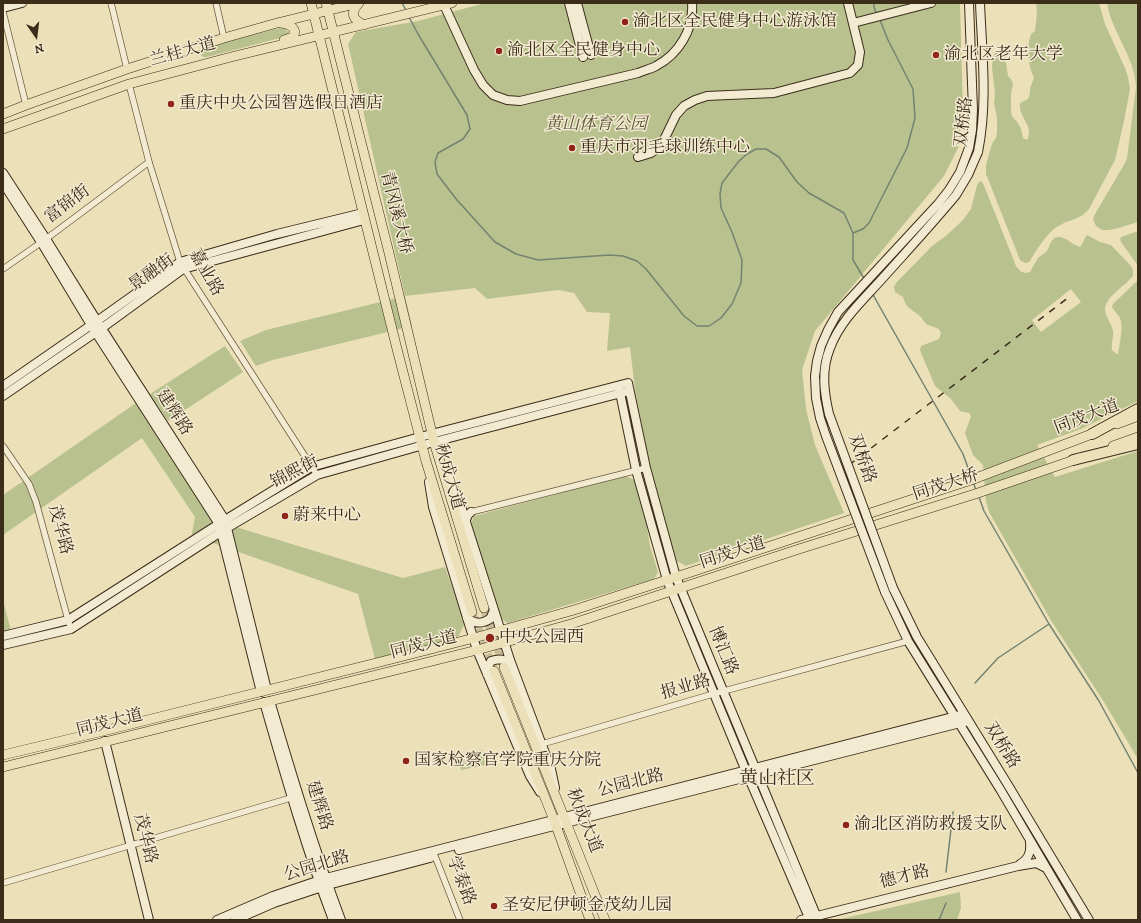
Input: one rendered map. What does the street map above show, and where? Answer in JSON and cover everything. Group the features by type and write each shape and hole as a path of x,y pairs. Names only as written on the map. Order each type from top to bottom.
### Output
{"highway":[{"path":"1092,434 1138,410"},
{"path":"1073,460 1138,444"}],"main road":[{"path":"311,3 364,216"},
{"name":"兰桂大道","path":"3,114 127,69 224,38 314,14 327,7 359,3"},
{"path":"359,3 353,13 354,18 364,25"},
{"name":"兰桂大道","path":"3,129 129,84 239,55 448,4"},
{"path":"327,7 333,32"},
{"path":"239,55 271,43 293,37 295,33 292,27 288,24 277,23"},
{"name":"青冈溪大桥","path":"333,32 387,245 410,345"},
{"name":"青冈溪大桥","path":"364,216 397,349"},
{"name":"秋成大道","path":"410,345 433,438 484,608"},
{"name":"秋成大道","path":"397,349 426,461 470,615"},
{"name":"同茂大道","path":"1048,450 1138,416"},
{"name":"同茂大道","path":"1054,467 1138,437"},
{"name":"同茂大桥","path":"843,521 970,480 1048,450"},
{"name":"同茂大桥","path":"847,534 975,494 1054,467"},
{"name":"同茂大道","path":"3,755 500,631 574,610 843,521"},
{"name":"同茂大道","path":"3,767 477,650 571,624 847,534"},
{"name":"秋成大道","path":"508,666 565,820 605,920"},
{"name":"秋成大道","path":"491,672 555,822 590,920"}],"street":[{"path":"3,8 22,3"},
{"path":"111,3 127,69"},
{"path":"216,3 224,38"},
{"path":"569,3 583,57"},
{"path":"577,3 591,54"},
{"path":"448,4 474,70 483,86 493,95 507,100 520,101 638,72 655,66 670,57 681,44 689,27 692,3"},
{"path":"638,157 651,153 661,146 676,115 684,106 695,100 707,96 774,93 850,73 858,65 860,52 848,3"},
{"path":"853,23 931,3"},
{"name":"双桥路","path":"969,3 973,110 972,130 969,148 960,172 938,204 838,312 821,346 817,361 815,376 816,398 820,418 826,436 889,590 1008,785 1088,920"},
{"name":"双桥路","path":"980,3 984,110 982,133 978,152 968,175 956,195 846,319 830,348 824,378 825,390 829,414 908,641 1000,789 1077,920"},
{"path":"3,12 26,105"},
{"name":"嘉业路","path":"129,84 149,162 181,265 317,475"},
{"name":"富锦街","path":"3,269 149,162"},
{"name":"建辉路","path":"3,173 94,323 223,526 264,691"},
{"name":"建辉路","path":"3,183 44,240"},
{"name":"景融街","path":"3,386 181,265 277,234 364,216"},
{"name":"景融街","path":"3,396 99,330 181,265"},
{"name":"锦熙街","path":"3,645 72,629 311,467 433,438 628,387"},
{"name":"博汇路","path":"628,387 646,468 676,577 756,771 811,919"},
{"name":"博汇路","path":"619,390 636,470 670,591 811,919"},
{"name":"锦熙街","path":"3,636 68,620 223,526 317,475 421,441"},
{"name":"茂华路","path":"3,446 29,484 36,502 68,620 72,629"},
{"path":"439,458 458,498 504,642 508,666"},
{"path":"465,522 468,514 471,512 646,468"},
{"path":"470,615 471,621 482,623 490,619 494,610"},
{"path":"470,615 477,650 491,672"},
{"name":"报业路","path":"542,744 714,694 908,641"},
{"path":"491,672 488,667 492,661 498,658 505,660 542,744 551,769 557,799"},
{"name":"建辉路","path":"267,701 313,865 341,920"},
{"name":"公园北路","path":"217,920 273,896 302,886 323,883 966,717"},
{"name":"茂华路","path":"105,741 149,920"},
{"path":"3,883 295,797"},
{"name":"建辉路","path":"295,797 323,883 333,920"},
{"path":"1018,866 1024,862 1029,855 1029,840"},
{"name":"学泰路","path":"434,854 460,920"},
{"name":"德才路","path":"811,919 1018,866 1036,863 1046,868"},
{"path":"302,886 310,876 313,865"},
{"name":"公园北路","path":"235,920 323,883"}],"green space":[{"name":"黄山体育公园","path":"485,3 960,3 963,111 958,148 944,176 815,331 802,370 806,409 815,445 844,513 686,566 675,560 650,466 635,390 630,347 607,351 610,313 587,312 574,293 558,290 487,299 475,288 405,296 348,44 356,32 418,21"},
{"path":"1036,3 1099,3 1105,24 1125,68 1130,89 1115,160 1089,209 1086,213 1061,224 1053,230 1042,242 1030,261 1025,263 1020,260 986,174 986,165 997,133 992,67 995,53 1001,52 1005,56 1008,76 1013,84 1011,94 1012,116 1021,129 1023,138 1027,140 1029,135 1028,126 1021,113 1020,103 1028,99 1034,78 1030,68 1028,51 1031,34 1035,31 1037,13"},
{"path":"1107,3 1138,3 1138,222 1115,229 1102,230 1096,226 1093,219 1127,158 1136,87 1132,65 1114,25"},
{"path":"280,28 285,29 288,34 284,37 207,57 203,57 201,55 201,51 207,46"},
{"path":"980,181 983,183 1016,266 1020,271 1025,273 1030,272 1038,258 1048,250 1054,238 1063,238 1080,247 1087,235 1100,242 1111,245 1131,266 1133,276 1112,296 1106,305 1105,310 1113,331 1112,350 1118,355 1121,322 1112,307 1113,304 1138,280 1138,401 1081,429 1037,445 1055,477 1138,451 1138,759 1104,702 1052,622 989,512 986,501 983,465 973,455 965,433 971,416 969,413 960,411 951,399 935,386 920,350 921,346 939,339 941,333 939,329 926,324 920,316 906,305 903,297 895,292 894,287 896,283 932,246 947,235 963,220 971,209 977,185","holes":["1071,289 1081,302 1041,332 1032,320"]},
{"path":"1138,231 1138,266 1120,239 1121,237"},
{"path":"405,296 412,326 273,360 256,366 240,341 266,330"},
{"path":"225,346 243,372 168,421 150,394"},
{"path":"136,403 212,519 212,525 191,539 195,517 142,438 3,535 3,495"},
{"path":"626,476 634,480 646,520 650,546 658,572 654,579 508,623 501,619 471,524 474,516"},
{"path":"236,527 403,578 445,567 465,623 458,637 375,659 358,594 213,543"},
{"path":"3,600 11,631 3,633"},
{"path":"482,750 486,765 461,770 458,756"},
{"path":"960,892 961,908 957,920 836,920"}],"waterway":[{"path":"402,3 406,10"},
{"path":"874,3 877,15"},
{"path":"409,17 467,115 470,129 463,139 438,153 435,162 437,174 457,200 495,242 516,254 538,260 609,255 623,256 637,261 646,269 684,316 697,326 709,326 721,318 732,304 741,283 742,260 732,232 721,208 720,194 722,183 739,161 747,154 756,149 766,149 779,157 797,182 809,193 844,213 853,233 853,260 865,280"},
{"path":"853,233 863,229 869,223 907,148 915,118 913,89 888,40 880,20"},
{"path":"872,293 963,454 971,476"},
{"path":"973,482 976,490"},
{"path":"979,497 984,511 1049,624 1099,701 1138,773"},
{"path":"975,683 998,658 1049,624"},
{"path":"946,872 953,812"},
{"path":"939,920 946,903"}],"tunnel":[{"path":"484,608 504,666"},
{"path":"473,616 493,669"}],"railway":[{"path":"849,465 1069,297"}],"place":[{"name":"渝北区全民健身中心游泳馆","path":"625,22"},
{"name":"渝北区全民健身中心","path":"499,51"},
{"name":"渝北区老年大学","path":"936,55"},
{"name":"重庆中央公园智选假日酒店","path":"171,104"},
{"name":"重庆市羽毛球训练中心","path":"572,148"},
{"name":"蔚来中心","path":"285,516"},
{"name":"中央公园西","path":"490,638"},
{"name":"国家检察官学院重庆分院","path":"406,761"},
{"name":"渝北区消防救援支队","path":"846,825"},
{"name":"圣安尼伊顿金茂幼儿园","path":"494,906"}],"district":[{"name":"黄山社区","path":"777,780"}]}
